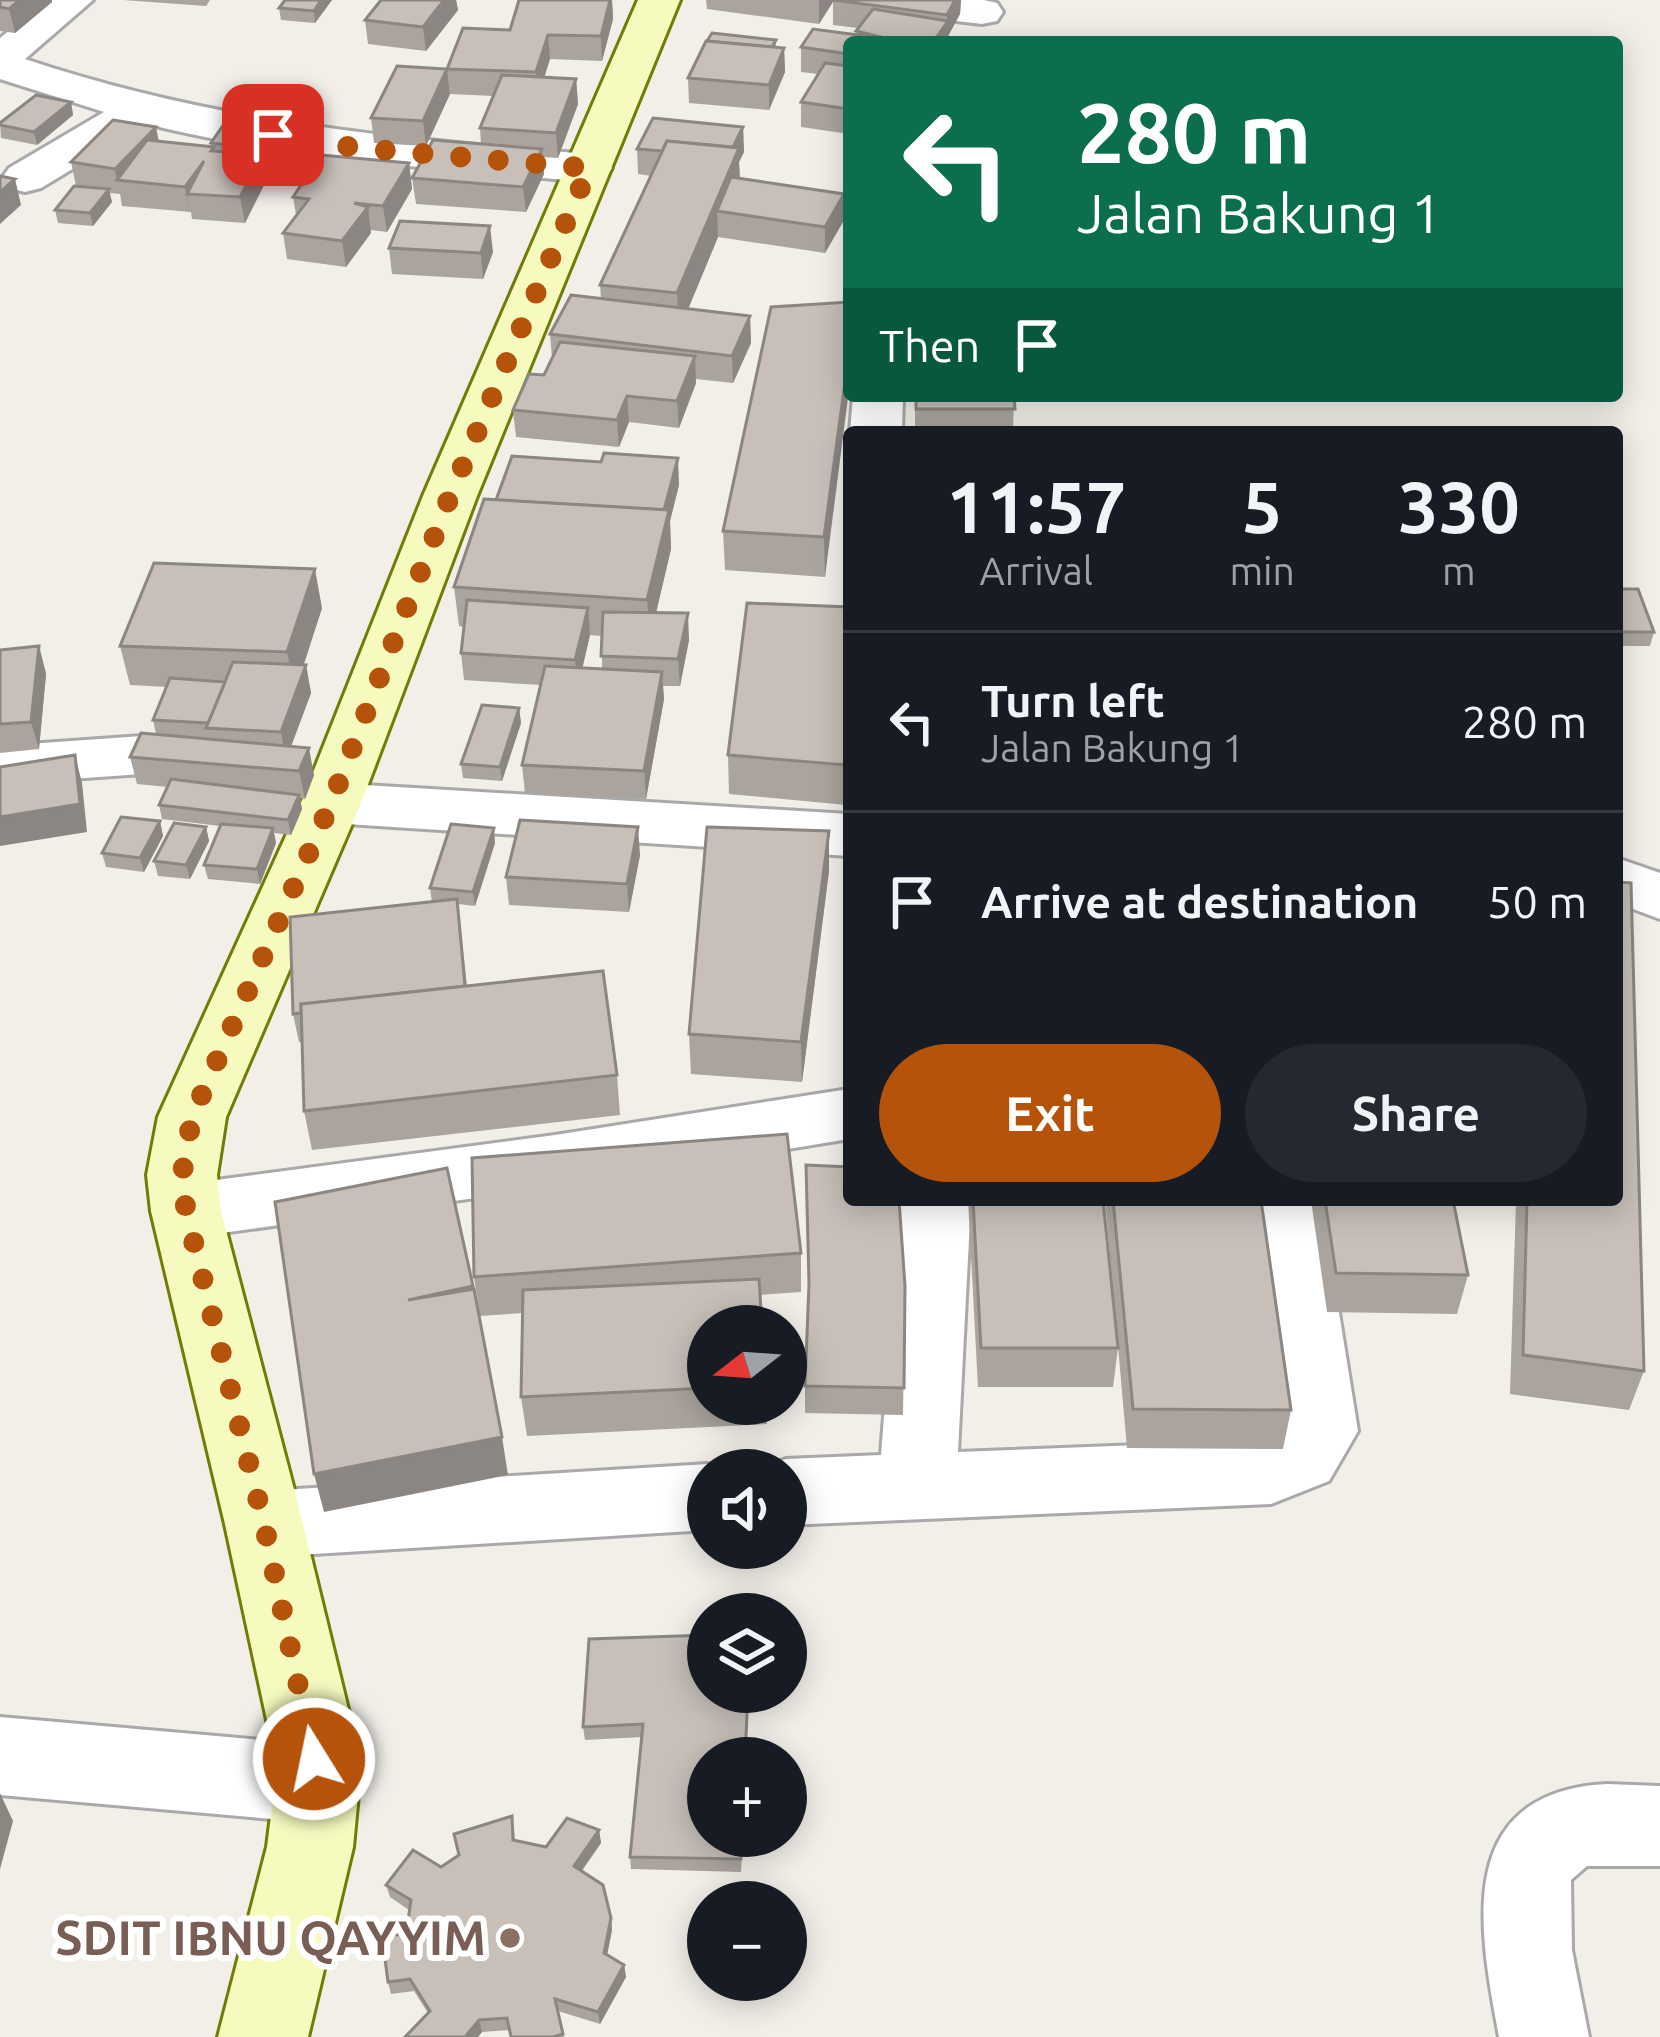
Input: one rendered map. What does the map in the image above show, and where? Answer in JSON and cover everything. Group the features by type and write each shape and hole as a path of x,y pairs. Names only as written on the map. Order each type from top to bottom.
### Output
{"street":[{"path":"0,62 72,0"},
{"path":"263,2037 310,1846 317,1784 312,1734 264,1524 186,1211 182,1175 192,1117 339,784 450,496 659,0"},
{"path":"879,0 982,12"},
{"path":"0,62 140,109 231,129 358,148 589,168"},
{"path":"25,178 140,109"},
{"path":"0,765 142,755 339,784 843,834"},
{"path":"1623,882 1660,897"},
{"path":"186,1211 843,1115"},
{"path":"918,1484 936,1206"},
{"path":"807,1491 1271,1472 1293,1466 1313,1452 1320,1431 1287,1206"},
{"path":"264,1524 687,1498"},
{"path":"0,1756 317,1784"},
{"path":"1544,2037 1525,1919 1523,1886 1532,1856 1572,1828 1660,1826"}],"building":[{"path":"0,0 20,0 9,9 0,7"},
{"path":"285,0 321,0 314,11 279,8"},
{"path":"381,0 444,0 423,27 365,20"},
{"path":"519,0 610,0 601,36 548,35 536,72 447,69 463,28 510,30"},
{"path":"833,0 955,0 947,15"},
{"path":"873,9 948,21 937,36 877,36 856,31"},
{"path":"813,29 866,36 843,36 843,53 801,47"},
{"path":"712,33 776,40 772,47 707,41"},
{"path":"706,41 784,48 769,85 688,78"},
{"path":"825,63 843,65 843,108 801,102"},
{"path":"397,66 447,69 423,121 371,118"},
{"path":"502,75 576,79 556,133 480,128"},
{"path":"36,95 71,102 34,132 0,125 0,123"},
{"path":"653,118 743,127 733,147 667,141 662,151 637,149"},
{"path":"113,120 156,127 115,169 71,162"},
{"path":"224,124 252,126 239,146 211,143"},
{"path":"147,140 263,154 240,197 187,194 204,161 185,187 117,180"},
{"path":"433,140 542,149 523,187 412,178"},
{"path":"667,141 739,148 677,293 600,285"},
{"path":"321,155 409,163 383,206 354,203 368,207 342,241 283,233 309,199 293,197"},
{"path":"0,176 15,179 0,192"},
{"path":"731,177 843,194 825,227 717,211"},
{"path":"74,186 109,189 90,213 55,210"},
{"path":"400,221 490,226 481,253 389,248"},
{"path":"571,295 750,316 732,356 550,334"},
{"path":"843,302 843,397 824,537 723,531 771,307"},
{"path":"560,342 695,356 677,401 627,396 617,420 513,410 529,374 544,375"},
{"path":"916,402 1014,402 1015,409 916,409"},
{"path":"604,453 678,458 664,510 496,500 512,456 601,462"},
{"path":"484,499 669,510 647,600 454,587"},
{"path":"154,563 315,569 287,652 120,646"},
{"path":"1623,589 1638,589 1654,632 1623,632"},
{"path":"467,600 588,608 575,660 461,653"},
{"path":"747,603 843,607 843,765 728,755"},
{"path":"603,612 688,613 678,659 601,656"},
{"path":"39,646 31,722 0,724 0,650"},
{"path":"233,662 306,665 281,732 206,728"},
{"path":"545,666 662,672 644,771 522,765"},
{"path":"170,678 225,682 208,723 153,720"},
{"path":"482,705 519,708 500,767 461,764"},
{"path":"141,733 309,748 299,771 130,757"},
{"path":"75,755 80,804 0,817 0,767"},
{"path":"171,779 299,795 288,820 159,805"},
{"path":"121,817 160,821 140,858 102,853"},
{"path":"520,820 638,827 627,884 506,877"},
{"path":"174,823 206,827 186,865 154,861"},
{"path":"221,824 273,828 257,869 204,865"},
{"path":"451,824 494,828 473,892 430,888"},
{"path":"707,827 829,831 801,1042 689,1034"},
{"path":"1623,882 1631,883 1644,1371 1523,1355 1527,1206 1623,1206"},
{"path":"457,899 465,986 301,1004 301,1013 293,1014 290,917"},
{"path":"603,971 617,1075 304,1111 301,1004"},
{"path":"787,1134 801,1253 474,1277 472,1158"},
{"path":"806,1165 843,1167 843,1206 899,1206 904,1388 807,1386"},
{"path":"447,1168 473,1286 408,1300 474,1289 502,1437 314,1474 275,1202"},
{"path":"973,1206 1104,1206 1118,1348 981,1348"},
{"path":"1114,1206 1262,1206 1291,1410 1133,1409"},
{"path":"1326,1206 1454,1206 1468,1275 1336,1273"},
{"path":"759,1279 761,1305 687,1305 687,1389 521,1397 523,1290"},
{"path":"687,1636 687,1713 747,1713 746,1737 687,1737 687,1857 741,1859 630,1857 643,1724 583,1727 589,1639"},
{"name":"SDIT IBNU QAYYIM","path":"512,1816 513,1840 546,1847 567,1818 599,1830 574,1866 603,1885 611,1918 604,1953 624,1965 598,2012 555,1999 563,2034 511,2037 507,2018 479,2020 465,2037 405,2037 430,2011 410,1979 388,1982 382,1936 406,1934 411,1900 386,1885 413,1850 441,1867 459,1855 454,1834"}],"place":[{"name":"SDIT IBNU QAYYIM","path":"510,1938"}],"route":[{"path":"273,135 358,148 589,168 450,496 331,803 192,1117 184,1148 182,1175 192,1242 264,1524 314,1759"}]}
